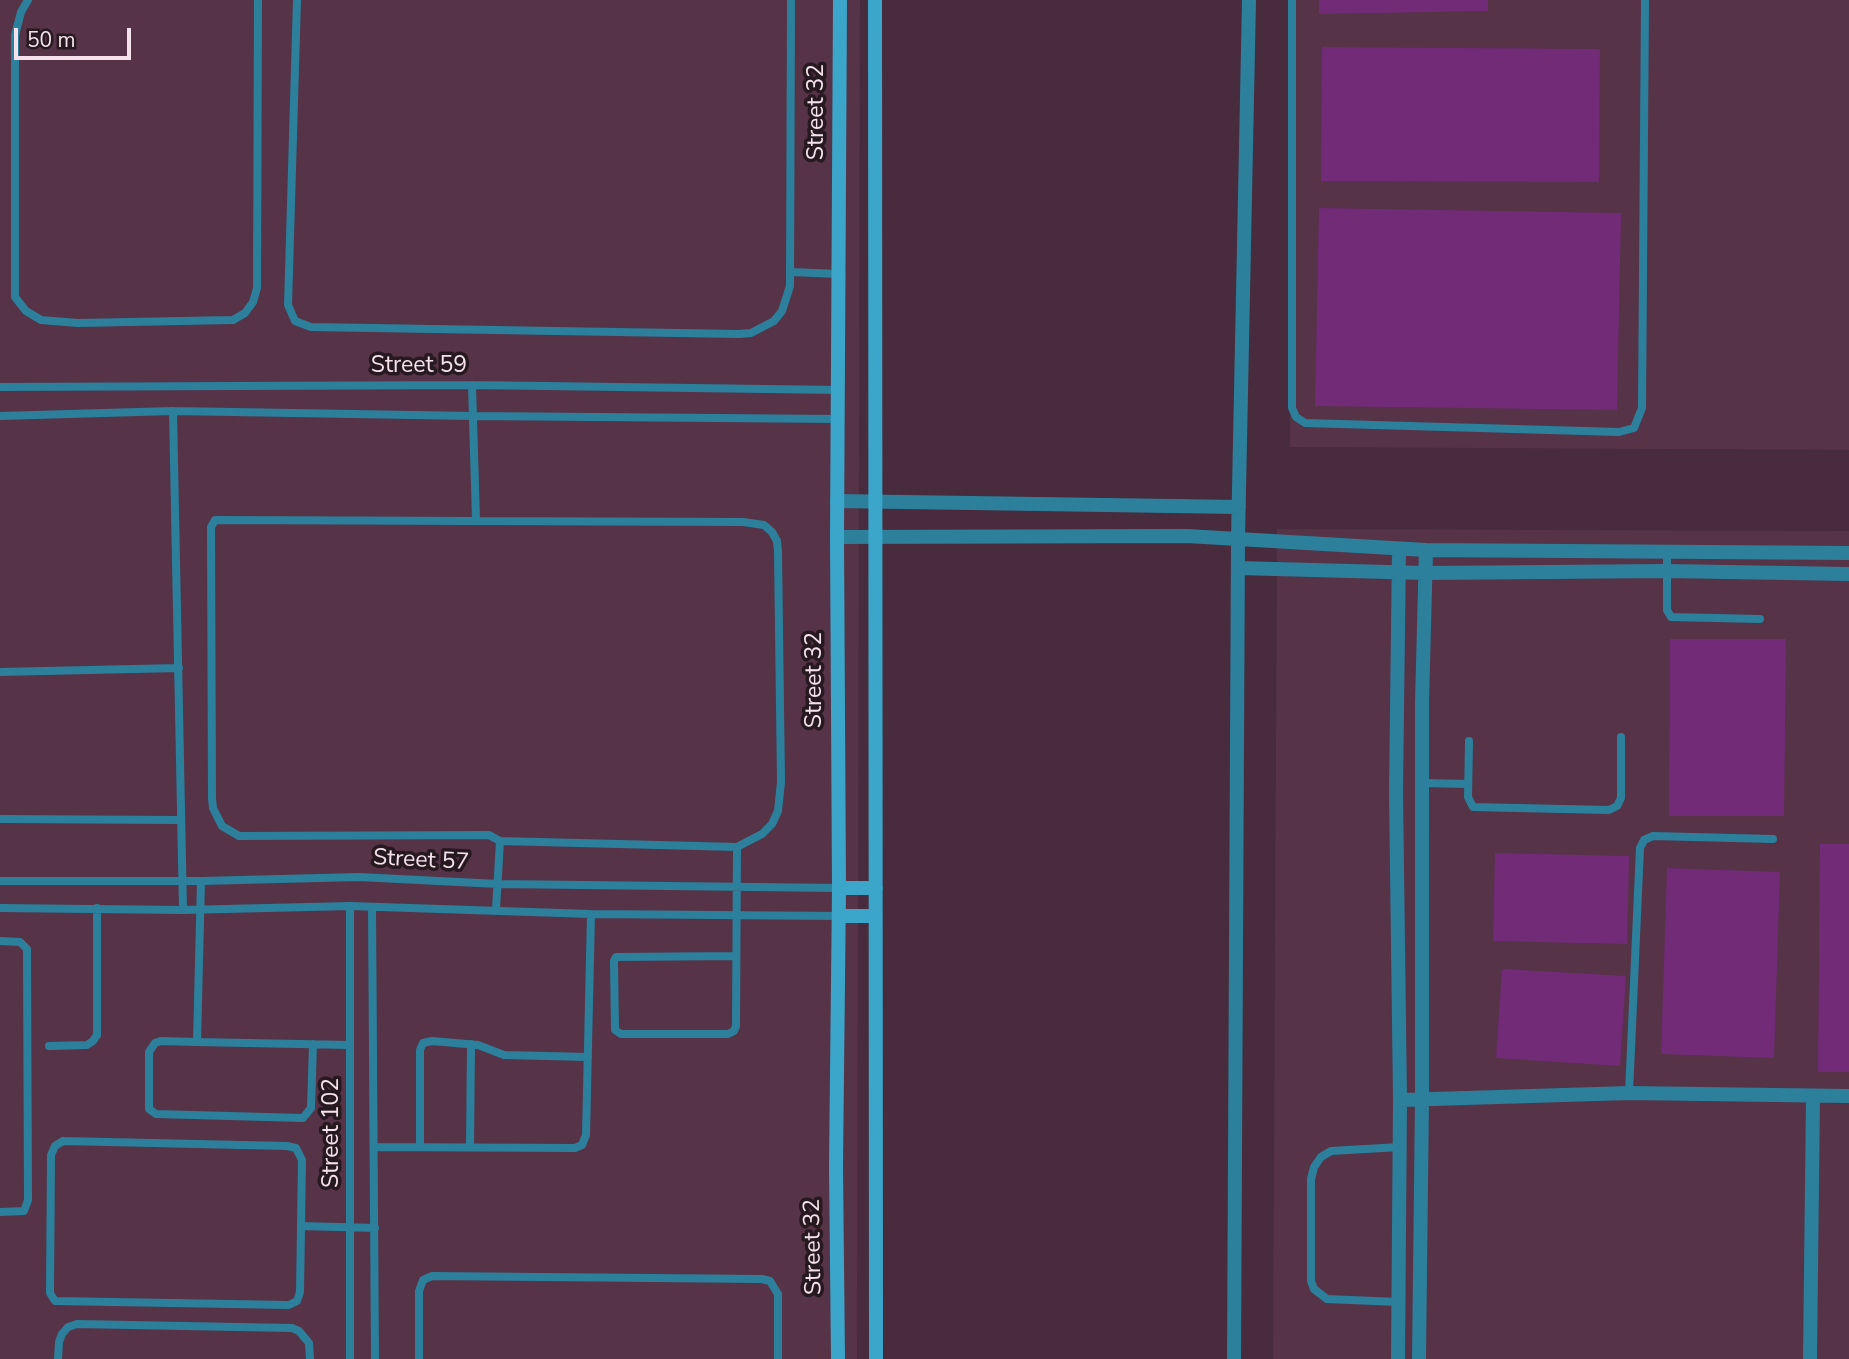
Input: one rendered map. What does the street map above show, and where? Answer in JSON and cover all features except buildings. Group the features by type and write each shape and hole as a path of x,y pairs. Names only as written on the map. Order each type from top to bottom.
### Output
{"main road":[{"name":"Street 32","path":"838,1359 836,1166 839,916 837,501 840,0"},
{"path":"875,0 876,1359"},
{"path":"839,888 876,888"},
{"path":"839,916 876,916"}],"street":[{"path":"1234,1359 1238,538 1249,0"},
{"path":"837,501 1239,507"},
{"path":"837,537 1186,536 1426,550 1849,553"},
{"path":"1398,1359 1400,1100 1396,791 1399,549"},
{"path":"1419,1359 1422,703 1426,550"},
{"path":"1238,568 1399,573 1667,571 1849,574"},
{"path":"1397,702 1422,703"},
{"path":"1400,1100 1629,1093 1849,1096"},
{"path":"1810,1359 1813,1097"}],"lane":[{"path":"28,0 21,12 15,36 15,297 26,311 41,320 78,323 233,320 245,313 253,302 257,288 258,0"},
{"path":"297,0 288,305 295,321 302,325 352,328 751,333 774,321 788,299 791,0"},
{"path":"1292,0 1292,408 1296,417 1305,423 1619,432 1634,428 1642,408 1645,0"},
{"path":"790,272 839,274"},
{"path":"472,385 476,520"},
{"name":"Street 59","path":"0,387 472,385 839,390"},
{"path":"173,411 183,910"},
{"path":"0,415 173,411 839,419"},
{"path":"215,520 476,520 743,522 764,525 772,532 777,541 778,552 781,797 772,824 756,838 737,847 500,841 489,835 239,836 230,832 216,818 212,798 211,527 215,520"},
{"path":"1667,550 1667,610 1671,617 1760,619"},
{"path":"0,672 179,668"},
{"path":"1469,741 1469,802 1476,808 1613,809 1620,803 1621,798 1621,737"},
{"path":"1422,783 1468,784"},
{"path":"0,819 181,820"},
{"path":"1629,1093 1640,848 1644,840 1653,836 1773,839"},
{"path":"496,909 500,841"},
{"path":"736,956 616,957 616,1032 732,1032 736,1026 737,847"},
{"name":"Street 57","path":"0,881 201,881 359,877 498,884 839,888"},
{"path":"197,1042 201,881"},
{"name":"Street 57","path":"0,908 183,910 349,906 591,914 736,913 839,916"},
{"name":"Street 102","path":"349,906 351,1359"},
{"name":"Street 102","path":"372,907 375,1359"},
{"path":"49,1046 87,1045 96,1038 97,908"},
{"path":"375,1147 575,1148 582,1145 586,1135 591,914"},
{"path":"0,941 20,942 27,949 28,1200 23,1211 0,1212"},
{"path":"313,1044 311,1108 303,1118 152,1113 148,1104 148,1057 151,1046 161,1041 197,1042 313,1044 350,1045"},
{"path":"420,1147 421,1046 427,1041 484,1046 503,1055 588,1057"},
{"path":"470,1147 471,1044"},
{"path":"63,1142 291,1146 299,1152 302,1160 301,1226 300,1297 293,1304 55,1301 50,1293 51,1155 55,1146 63,1142"},
{"path":"1398,1302 1327,1299 1314,1289 1311,1281 1311,1179 1314,1167 1321,1157 1331,1151 1400,1147"},
{"path":"301,1226 375,1228"},
{"path":"419,1359 420,1284 427,1277 445,1276 762,1279 775,1287 778,1294 778,1359"},
{"path":"58,1359 62,1334 68,1327 77,1324 292,1328 299,1331 309,1343 310,1359"}],"shaded area":[{"path":"0,0 860,0 857,1359 0,1359"},
{"path":"1289,0 1849,0 1849,450 1290,447"},
{"path":"1277,529 1849,531 1849,1359 1273,1359"}]}
